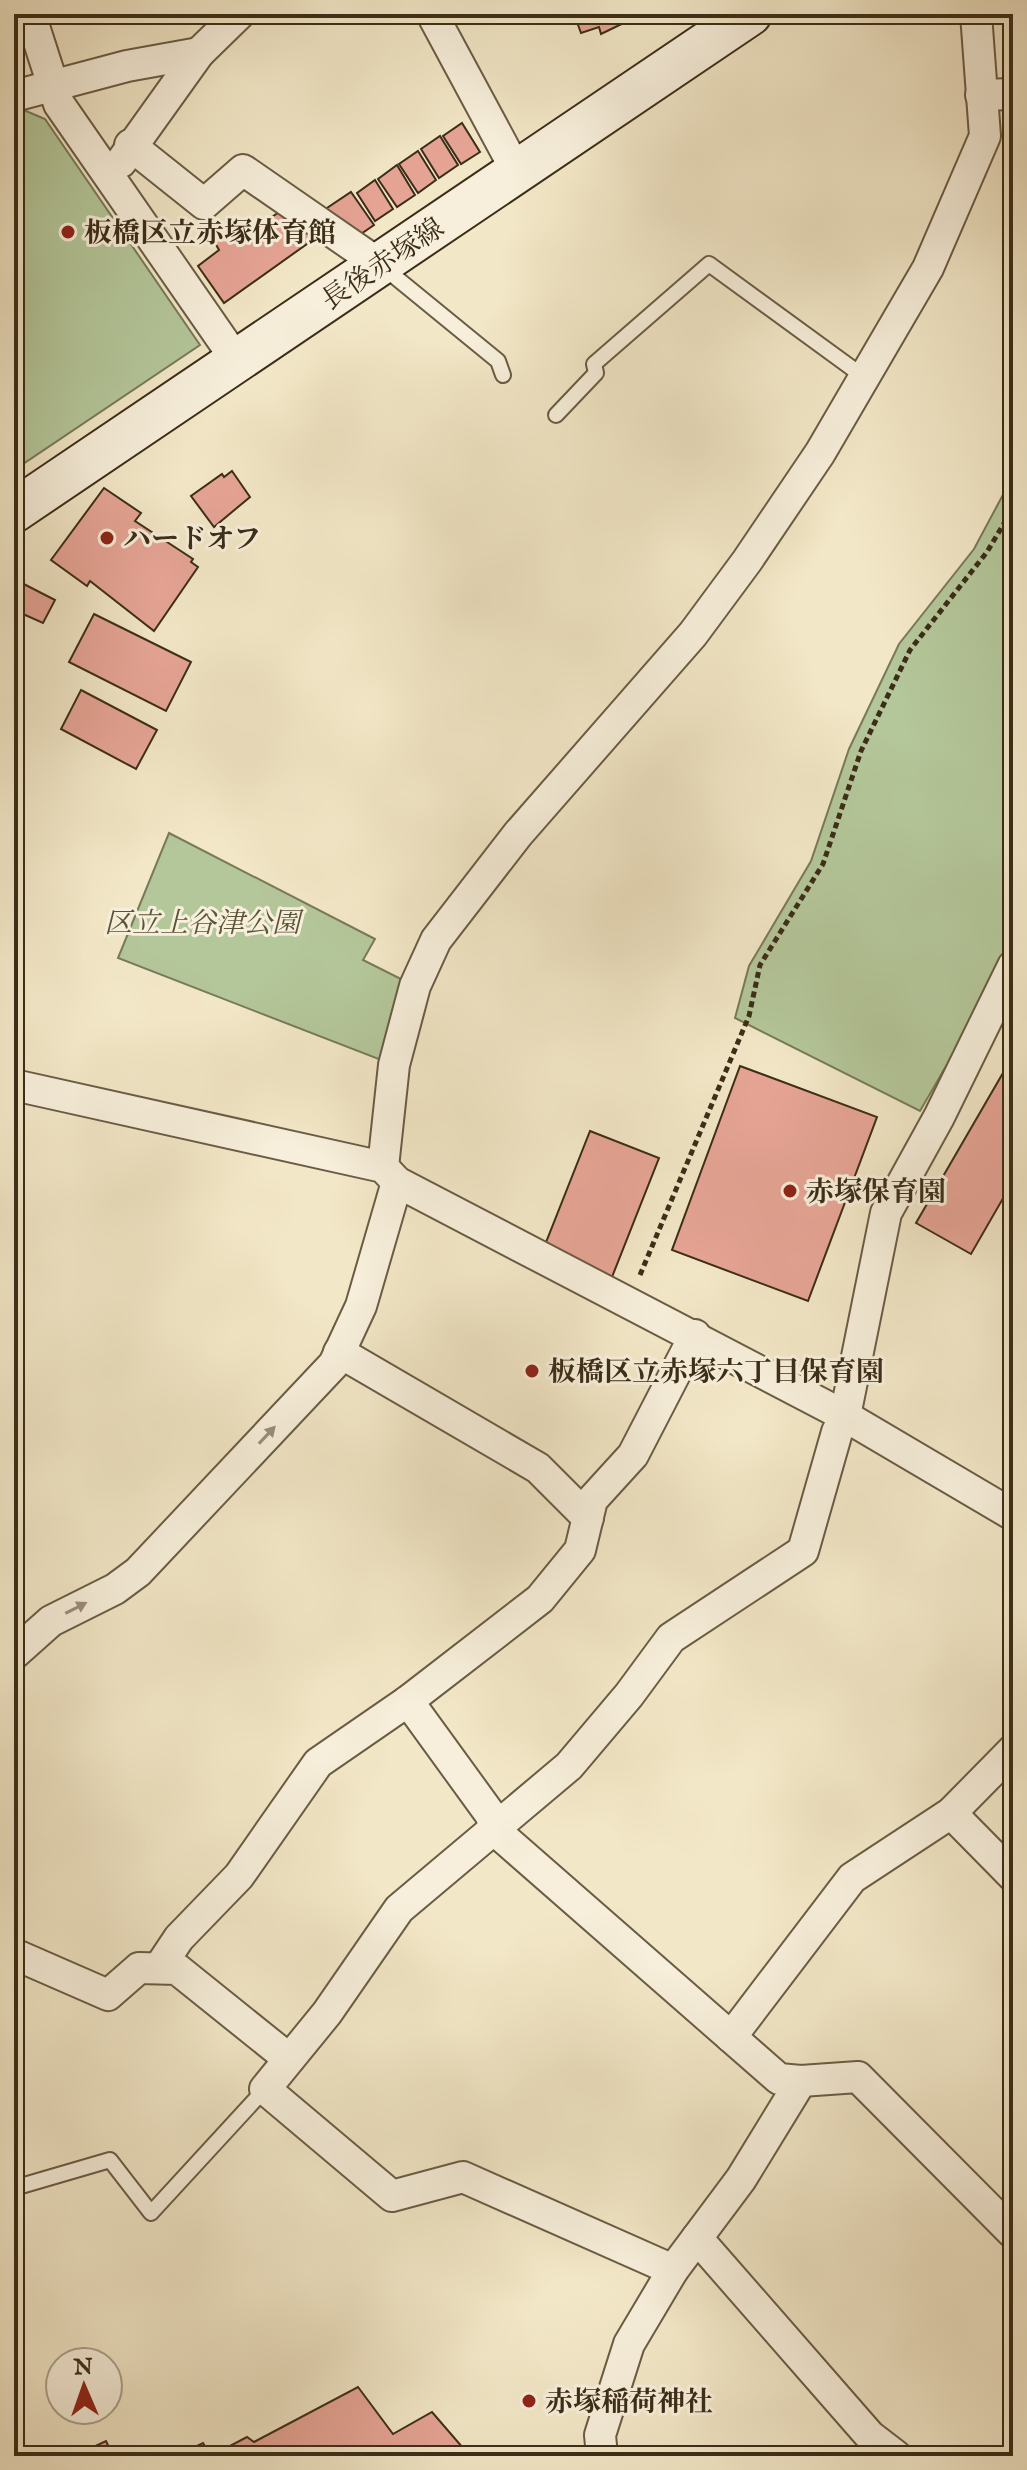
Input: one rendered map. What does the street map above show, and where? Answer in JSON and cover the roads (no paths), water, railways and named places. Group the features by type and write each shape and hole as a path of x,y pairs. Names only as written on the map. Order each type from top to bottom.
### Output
{"main road":[{"name":"長後赤塚線","path":"14,511 750,14"}],"street":[{"path":"30,14 59,104 237,361"},
{"path":"111,178 130,145 199,53 239,14"},
{"path":"432,14 517,172"},
{"path":"14,1654 51,1621 115,1589 138,1572 334,1364 361,1306 390,1174 394,1065 415,986 436,940 518,834 693,634 820,453 928,268 985,136 976,14"},
{"path":"14,96 127,66 199,53"},
{"path":"981,95 1013,94"},
{"path":"130,145 204,204 243,170 379,264"},
{"path":"673,2270 463,2177 392,2196 265,2089 327,2013 399,1909 495,1825 569,1766 629,1695 671,1638 803,1551 837,1432 845,1416 886,1213 1011,980"},
{"path":"14,1085 390,1174 845,1416 1013,1515"},
{"path":"159,1968 179,1938 239,1876 318,1763 408,1701 540,1599 580,1550 592,1500 633,1455 695,1335"},
{"path":"339,1352 538,1468 588,1518"},
{"path":"408,1701 499,1834 779,2079 801,2081 858,2077 1013,2233"},
{"path":"731,2037 852,1878 951,1813 1013,1750"},
{"path":"951,1813 1013,1876"},
{"path":"14,1954 108,1995 139,1968 177,1969 289,2059"},
{"path":"602,2456 600,2435 629,2344 673,2270 741,2179 801,2081"},
{"path":"697,2238 870,2436 896,2456"}],"lane":[{"path":"379,264 498,361 503,375"},
{"path":"556,415 596,373 594,364 709,264 864,377"},
{"path":"14,2188 110,2160 151,2213 265,2089"}],"place":[{"name":"板橋区立赤塚体育館","path":"68,232"},
{"name":"ハードオフ","path":"107,538"},
{"name":"赤塚保育園","path":"790,1191"},
{"name":"板橋区立赤塚六丁目保育園","path":"532,1371"},
{"name":"赤塚稲荷神社","path":"529,2401"}],"park label":[{"name":"区立上谷津公園","path":"202,922"}]}
